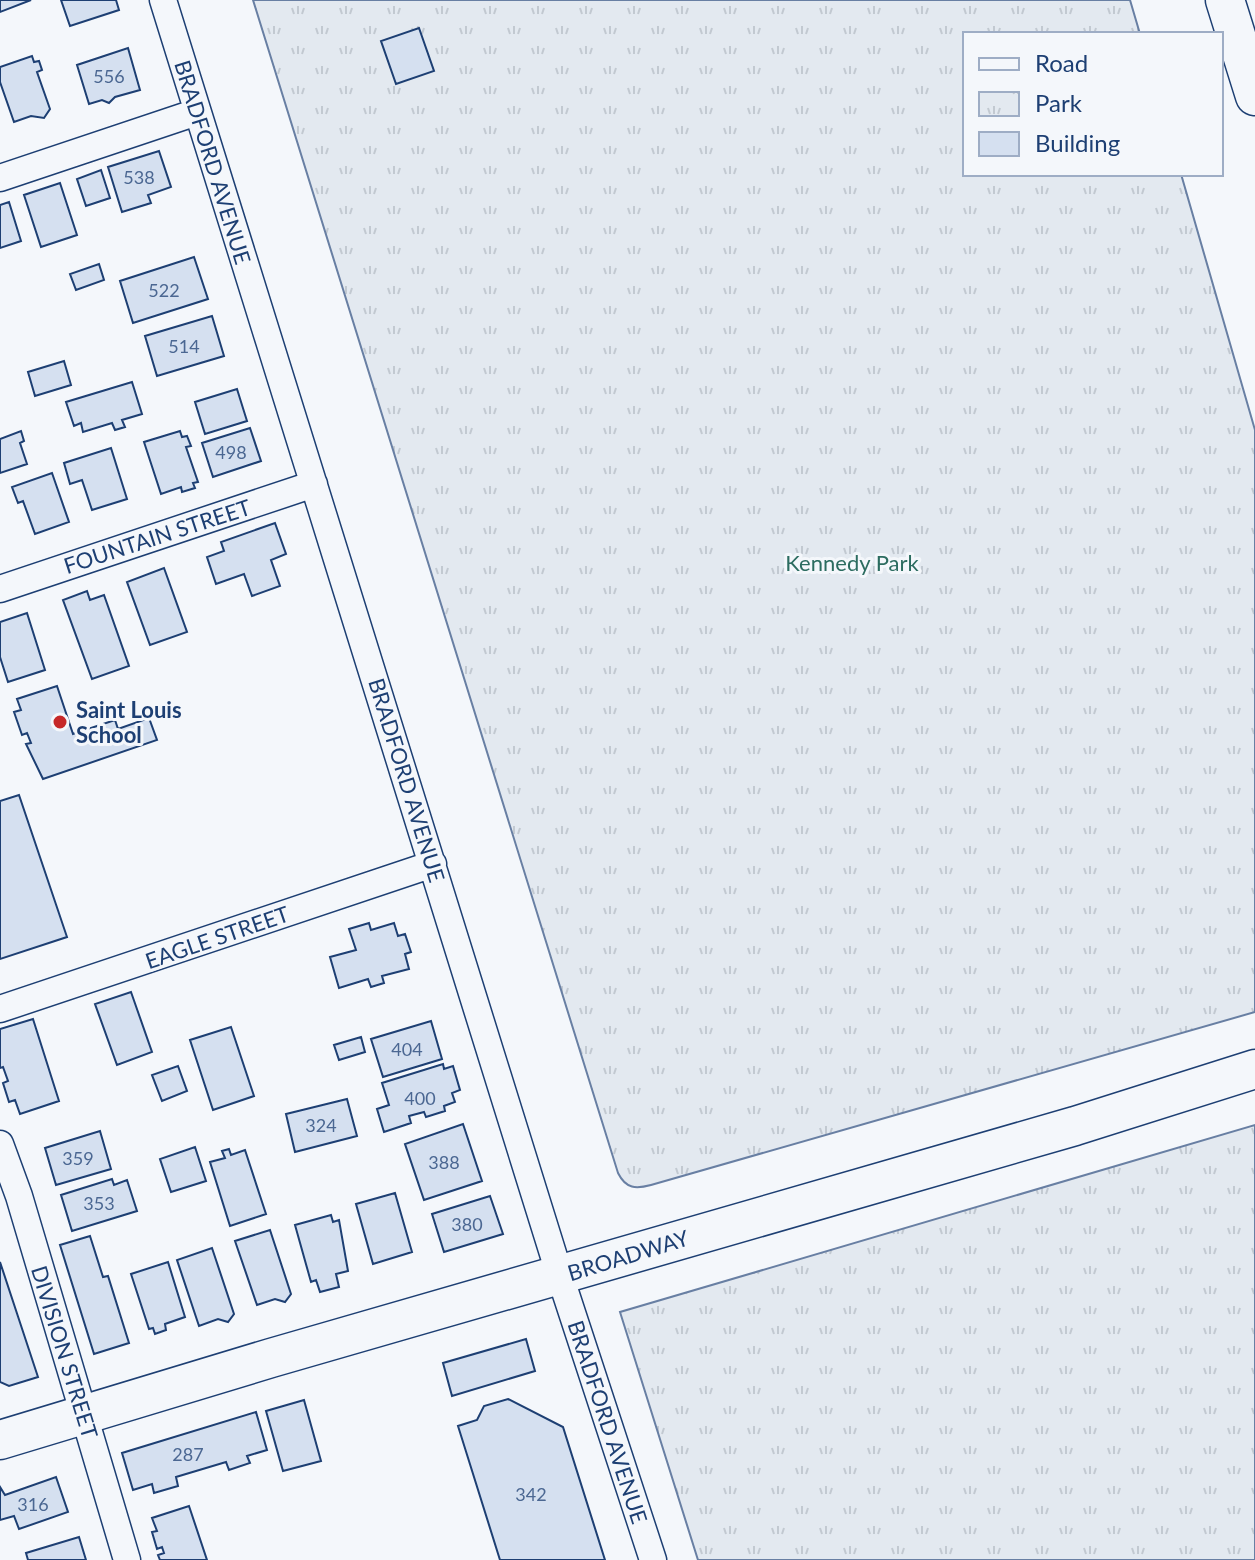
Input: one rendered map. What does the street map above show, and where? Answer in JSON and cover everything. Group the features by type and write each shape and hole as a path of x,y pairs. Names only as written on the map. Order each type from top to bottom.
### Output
{"main road":[{"path":"1225,0 1255,96"},
{"name":"BROADWAY","path":"0,1440 85,1412 1075,1126 1255,1069"}],"street":[{"name":"BRADFORD AVENUE","path":"163,0 560,1276 653,1560"},
{"path":"0,178 197,112"},
{"name":"FOUNTAIN STREET","path":"0,589 314,484"},
{"name":"EAGLE STREET","path":"0,1009 433,864"},
{"name":"DIVISION STREET","path":"0,1144 85,1412 127,1560"}],"green space":[{"name":"Kennedy Park","path":"253,0 1130,0 1139,32 963,32 963,176 1182,176 1255,430 1255,1012 651,1185 628,1185 618,1173"},
{"path":"1255,1125 1255,1560 698,1560 620,1312"}],"building":[{"path":"0,0 31,0 0,12"},
{"path":"61,0 116,0 119,10 70,26"},
{"path":"419,28 434,71 396,84 381,41"},
{"path":"128,48 140,90 115,97 109,103 102,100 89,104 77,65"},
{"path":"32,56 34,62 39,61 42,70 37,72 50,109 44,118 31,116 14,122 0,82 0,67"},
{"path":"159,151 171,187 148,195 151,203 122,212 108,167"},
{"path":"101,170 110,198 86,206 77,179"},
{"path":"60,183 77,235 41,247 24,195"},
{"path":"9,202 21,241 0,248 0,205"},
{"path":"194,257 208,299 133,323 120,281"},
{"path":"99,264 104,280 76,290 70,274"},
{"path":"212,316 224,356 157,376 145,336"},
{"path":"64,361 71,385 35,396 28,372"},
{"path":"132,382 142,414 122,420 125,427 115,430 112,423 83,432 81,423 74,426 66,402"},
{"path":"237,389 247,421 205,434 195,402"},
{"path":"250,428 261,461 213,477 202,443"},
{"path":"21,431 24,441 20,443 27,464 0,473 0,439"},
{"path":"180,431 182,437 187,436 191,446 186,447 198,482 193,483 195,488 182,492 181,487 161,494 144,442"},
{"path":"111,448 127,499 92,510 82,480 70,484 64,463"},
{"path":"52,473 69,522 35,534 23,501 18,503 12,487"},
{"path":"275,523 286,554 271,560 280,586 252,596 244,574 216,584 207,557 224,551 221,542"},
{"path":"164,568 187,632 150,645 127,582"},
{"path":"87,591 90,600 104,595 129,666 92,679 63,600"},
{"path":"27,613 45,670 8,682 0,657 0,622"},
{"path":"57,686 73,734 115,720 118,729 149,718 157,740 43,779 26,744 31,743 27,733 22,735 14,712 21,710 17,699"},
{"path":"19,795 67,937 0,959 0,801"},
{"path":"369,923 371,930 394,923 398,936 405,934 411,952 405,954 409,969 382,976 384,983 371,987 368,979 339,988 330,957 356,950 349,929"},
{"path":"131,992 152,1052 117,1065 95,1004"},
{"path":"33,1019 59,1101 20,1114 15,1100 9,1102 3,1083 8,1081 3,1067 0,1068 0,1029"},
{"path":"431,1021 442,1059 383,1077 371,1039"},
{"path":"231,1027 254,1096 213,1110 190,1040"},
{"path":"361,1037 365,1052 339,1060 334,1045"},
{"path":"443,1064 444,1069 453,1066 460,1090 452,1093 455,1102 444,1106 445,1111 426,1117 424,1112 409,1116 411,1123 384,1132 377,1109 389,1105 382,1083"},
{"path":"178,1066 187,1091 162,1101 152,1075"},
{"path":"347,1099 357,1136 295,1152 286,1114"},
{"path":"463,1124 482,1181 424,1200 405,1144"},
{"path":"100,1131 111,1169 56,1185 45,1148"},
{"path":"195,1147 206,1181 171,1192 160,1159"},
{"path":"229,1149 231,1155 245,1150 266,1214 230,1226 210,1162 225,1158 222,1151"},
{"path":"112,1179 114,1185 127,1180 137,1211 72,1231 61,1195"},
{"path":"395,1193 412,1252 373,1264 356,1204"},
{"path":"490,1196 503,1234 444,1252 432,1214"},
{"path":"331,1215 333,1222 339,1220 348,1271 336,1274 339,1287 320,1292 316,1280 311,1282 295,1225"},
{"path":"270,1230 291,1294 285,1302 275,1299 257,1305 235,1241"},
{"path":"90,1236 103,1277 108,1276 129,1343 94,1354 60,1245"},
{"path":"212,1248 234,1314 228,1322 218,1319 199,1326 177,1260"},
{"path":"0,1262 38,1377 9,1386 0,1382"},
{"path":"168,1262 185,1317 165,1324 166,1330 155,1334 153,1328 149,1329 131,1274"},
{"path":"526,1339 535,1371 452,1396 443,1363"},
{"path":"508,1399 563,1427 605,1560 500,1560 458,1426 477,1420 484,1406"},
{"path":"304,1400 321,1461 283,1471 266,1411"},
{"path":"256,1412 267,1450 247,1456 250,1463 229,1470 226,1462 176,1477 178,1486 154,1493 152,1484 133,1490 122,1453"},
{"path":"56,1477 68,1512 19,1529 14,1516 0,1520 0,1487 5,1495"},
{"path":"189,1506 207,1560 160,1560 158,1555 164,1553 162,1547 157,1549 152,1532 157,1531 152,1518"},
{"path":"79,1537 86,1560 28,1560 26,1553"}],"place":[{"name":"Saint Louis School","path":"60,722"}]}
